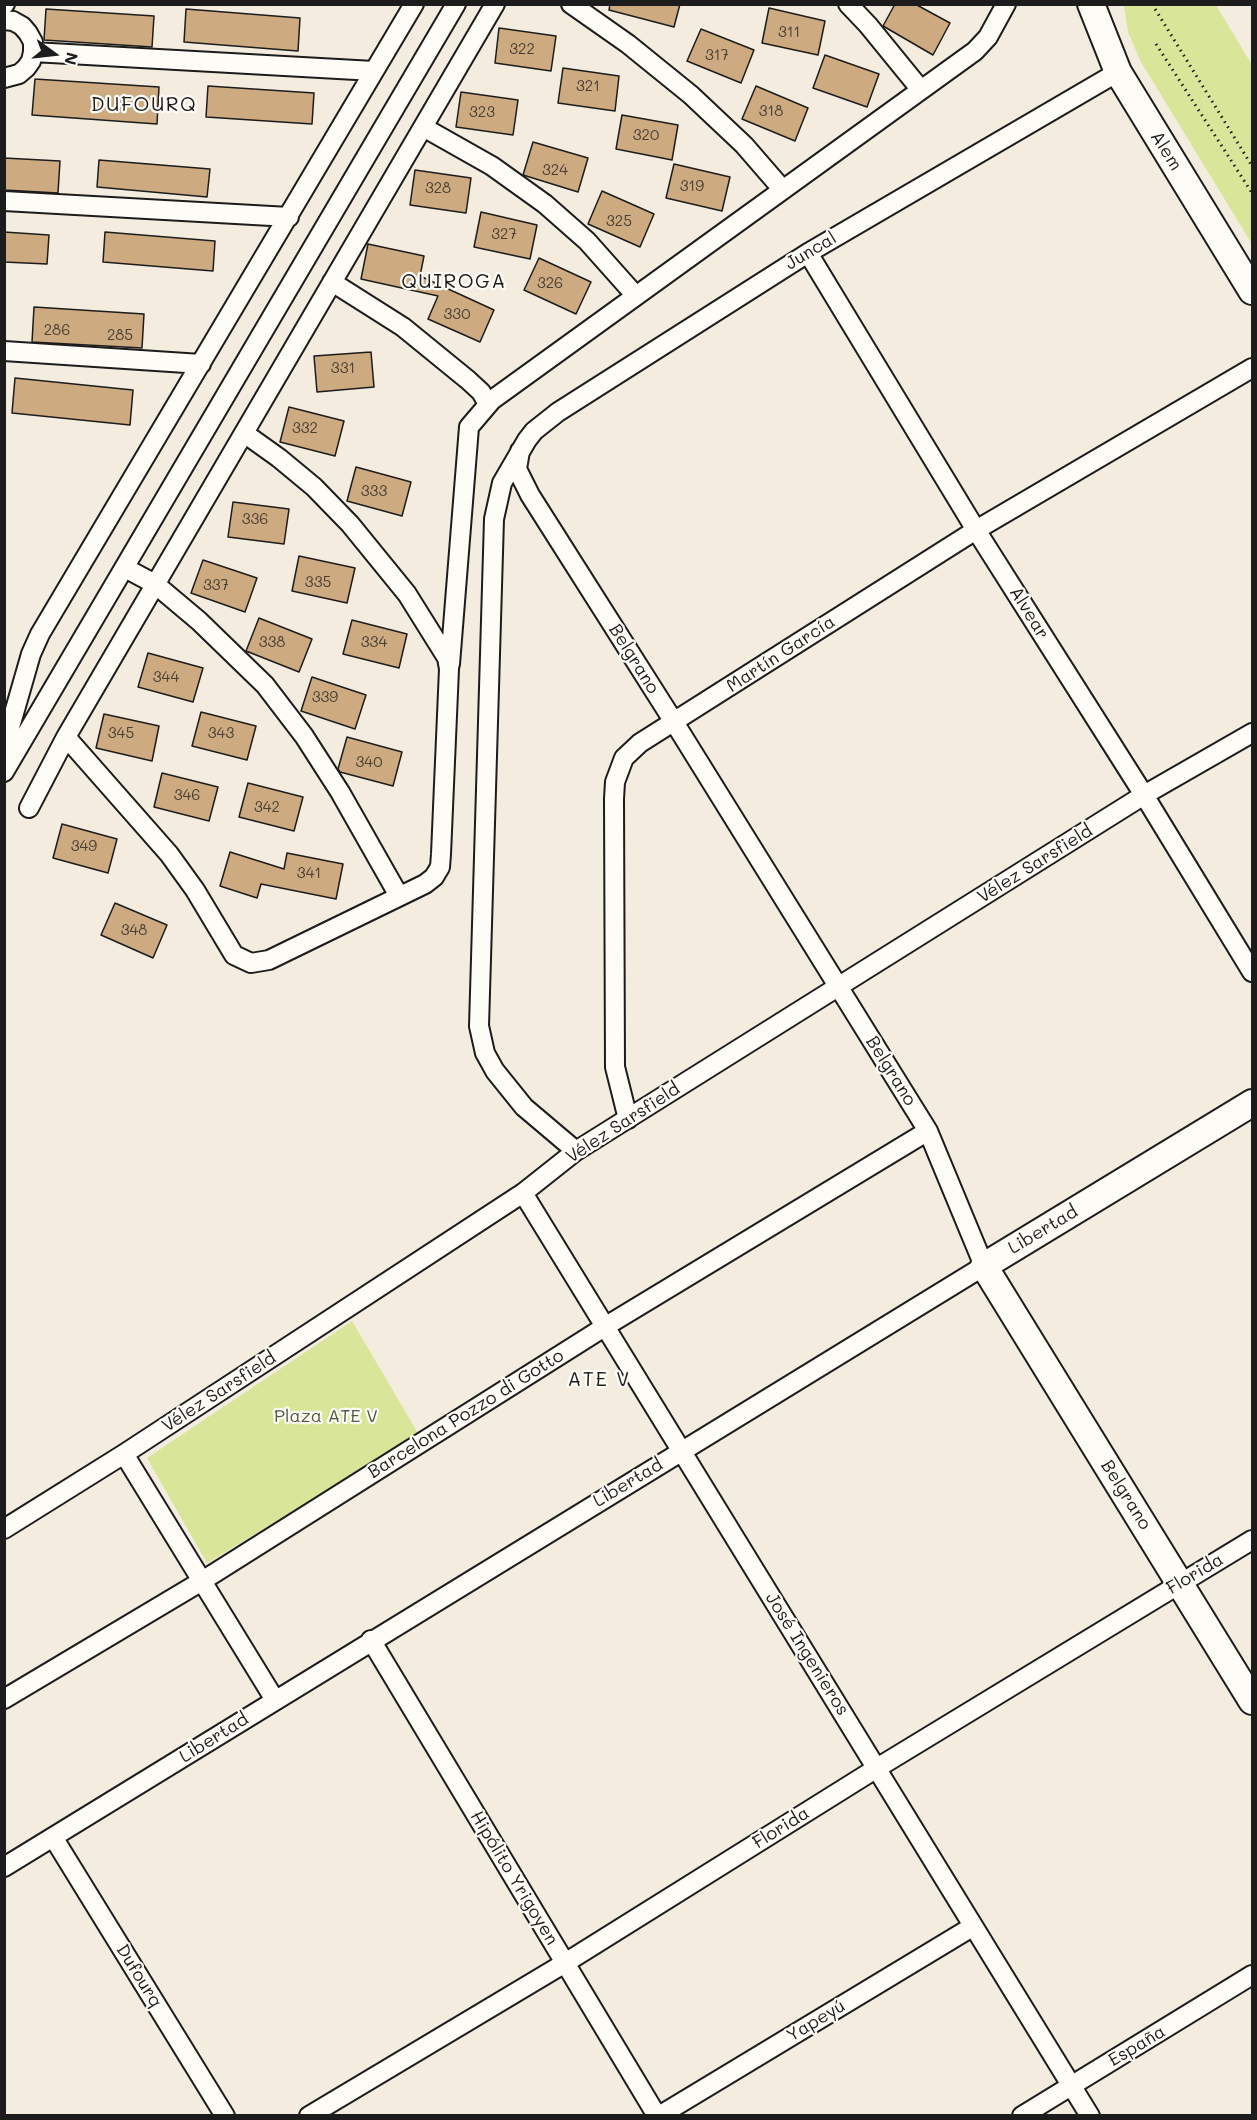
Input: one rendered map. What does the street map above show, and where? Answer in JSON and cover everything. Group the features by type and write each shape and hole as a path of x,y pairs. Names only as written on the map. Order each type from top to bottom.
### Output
{"main road":[{"name":"Alem","path":"1091,4 1118,72 1252,291"},
{"name":"Libertad","path":"984,1266 1252,1103"},
{"name":"Belgrano","path":"984,1266 1252,1701"}],"street":[{"path":"4,748 31,654 40,634 414,4"},
{"path":"4,772 456,4"},
{"path":"29,808 66,737 495,4"},
{"path":"571,4 628,44 691,95 744,146 783,190"},
{"path":"848,4 921,90"},
{"path":"66,737 169,854 195,890 234,956 251,963 269,960 425,884 434,877 440,867 449,669 470,427 488,404 975,51 988,38 1006,4"},
{"path":"4,20 13,21 22,26 33,42 31,61 26,68 19,74 4,78"},
{"path":"33,52 375,71"},
{"name":"Juncal","path":"576,1151 524,1107 495,1071 485,1053 479,1026 494,519 502,483 534,430 558,412 808,253 1118,72"},
{"path":"423,127 492,166 545,204 587,241 636,296"},
{"path":"4,201 289,217"},
{"name":"Alvear","path":"808,253 976,530 1144,795 1252,972"},
{"path":"332,282 402,327 482,392 488,404"},
{"path":"4,351 201,364"},
{"name":"Martín García","path":"628,1119 615,1067 615,782 624,758 640,743 976,530 1252,368"},
{"path":"244,433 314,487 377,555 407,594 443,651 449,669"},
{"name":"Belgrano","path":"520,451 517,469 530,495 928,1131 984,1266"},
{"path":"124,568 155,584 199,621 265,685 304,736 334,783 399,896"},
{"name":"Vélez Sarsfield","path":"4,1529 124,1454 523,1192 576,1151 1144,795 1252,733"},
{"name":"Barcelona Pozzo di Gotto","path":"4,1699 202,1581 606,1326 928,1131"},
{"name":"José Ingenieros","path":"523,1192 877,1768 972,1927 1090,2115"},
{"name":"Libertad","path":"4,1867 984,1266"},
{"path":"124,1454 275,1700"},
{"name":"Florida","path":"309,2115 565,1963 877,1768 1252,1539"},
{"name":"Hipólito Yrigoyen","path":"371,1640 658,2115"},
{"name":"Dufourq","path":"53,1837 225,2115"},
{"name":"Yapeyú","path":"658,2115 972,1927"},
{"name":"España","path":"1022,2115 1252,1976"}],"path":[{"path":"1152,4 1252,166"},
{"path":"1156,44 1252,193"}],"green space":[{"path":"1124,5 1216,5 1252,65 1252,244 1141,62 1128,32"},
{"name":"Plaza ATE V","path":"352,1321 419,1435 207,1563 147,1458"}],"building":[{"path":"610,4 680,4 674,27 609,10"},
{"path":"895,4 915,4 950,23 933,55 883,26"},
{"path":"769,8 825,21 818,55 762,43"},
{"path":"46,9 154,16 152,47 44,40"},
{"path":"186,9 300,18 298,51 184,42"},
{"path":"499,28 556,36 551,71 495,63"},
{"path":"701,29 754,50 741,83 687,61"},
{"path":"825,55 879,74 867,107 813,88"},
{"path":"563,68 619,76 615,111 558,103"},
{"path":"35,79 159,87 157,124 32,115"},
{"path":"208,86 314,93 312,124 206,117"},
{"path":"756,86 808,108 795,141 742,119"},
{"path":"461,92 518,100 513,135 456,127"},
{"path":"622,115 678,125 672,160 616,149"},
{"path":"533,142 588,158 578,192 523,175"},
{"path":"4,158 60,161 58,193 4,190"},
{"path":"99,160 210,169 207,197 97,187"},
{"path":"674,164 730,177 722,211 666,198"},
{"path":"415,170 471,178 466,213 410,205"},
{"path":"602,191 654,214 640,247 588,224"},
{"path":"481,212 537,225 530,259 474,247"},
{"path":"4,232 49,235 47,264 4,262"},
{"path":"105,232 215,241 213,271 103,262"},
{"path":"368,244 424,256 420,276 494,310 480,342 428,319 438,296 361,279"},
{"path":"539,258 591,282 576,314 524,290"},
{"path":"34,307 144,314 142,348 32,342"},
{"path":"371,352 374,387 317,392 314,356"},
{"path":"15,378 133,390 130,425 12,413"},
{"path":"289,407 344,421 335,456 280,442"},
{"path":"356,467 411,482 402,516 347,501"},
{"path":"233,502 289,509 284,544 228,537"},
{"path":"299,556 355,568 347,603 292,591"},
{"path":"203,560 257,578 245,612 191,593"},
{"path":"259,618 312,639 299,672 246,651"},
{"path":"352,620 407,634 399,668 343,654"},
{"path":"148,653 203,668 193,702 138,687"},
{"path":"312,677 366,695 355,729 301,711"},
{"path":"201,712 256,726 247,760 192,746"},
{"path":"104,714 159,726 152,761 96,748"},
{"path":"347,737 402,752 393,786 340,772 338,769"},
{"path":"162,773 218,787 209,821 154,807"},
{"path":"248,783 303,797 294,831 239,817"},
{"path":"62,824 117,839 108,873 53,858"},
{"path":"230,852 284,869 287,853 343,864 336,899 261,884 257,898 220,886"},
{"path":"115,903 167,925 153,958 101,935"}],"district":[{"name":"DUFOURQ","path":"144,105"},
{"name":"QUIROGA","path":"454,282"},
{"name":"ATE V","path":"599,1380"}]}
